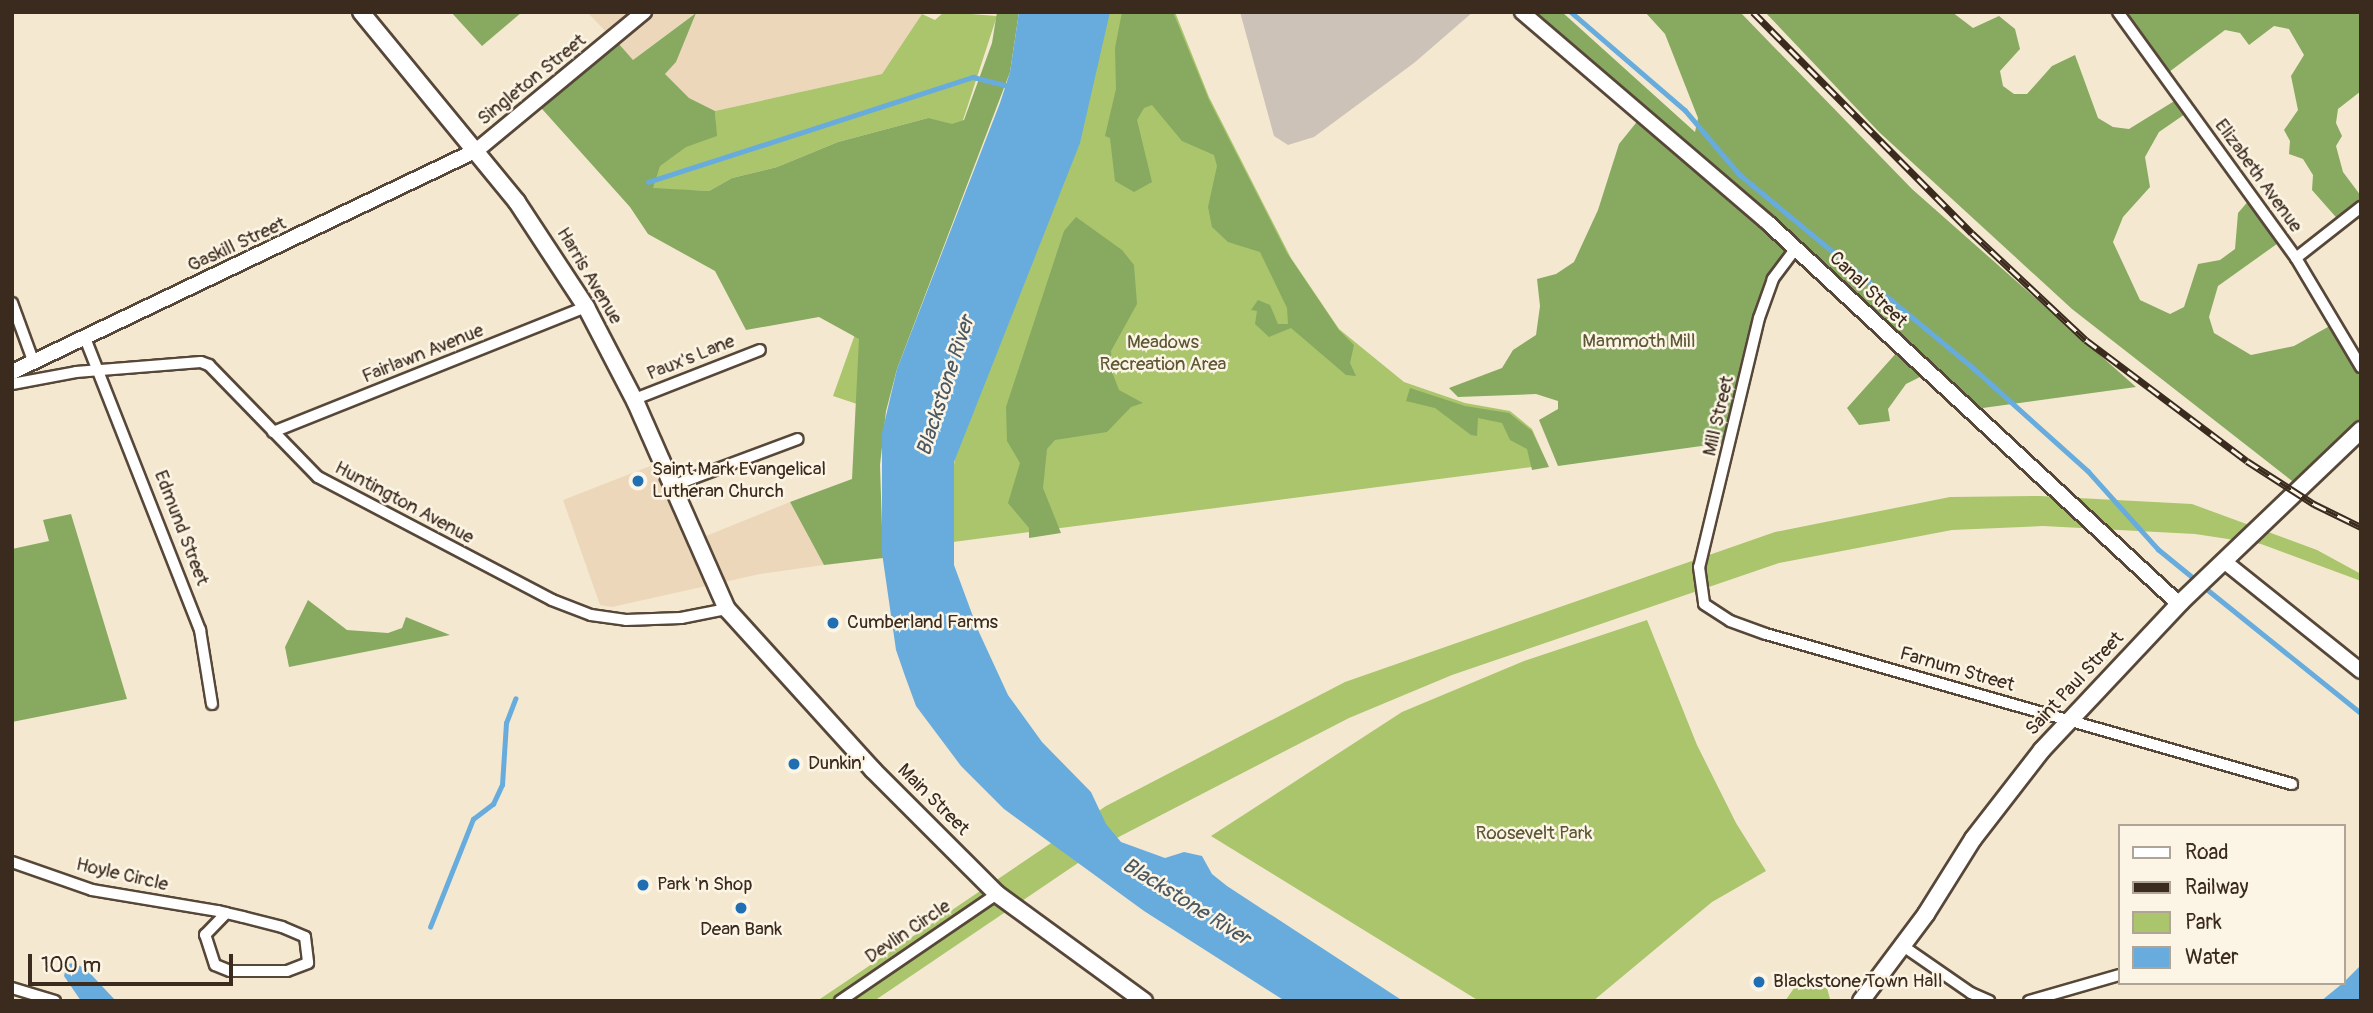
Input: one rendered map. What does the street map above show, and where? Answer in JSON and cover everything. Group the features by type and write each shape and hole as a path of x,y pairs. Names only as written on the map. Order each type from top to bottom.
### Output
{"main road":[{"name":"Harris Avenue","path":"361,12 477,150 540,234 586,307 635,399 723,604"},
{"name":"Saint Paul Street","path":"1861,1001 1903,946 1973,839 2070,720 2179,604 2361,430"},
{"name":"Main Street","path":"723,604 873,770 997,894 1144,1001"}],"street":[{"name":"Singleton Street","path":"477,150 644,12"},
{"name":"Canal Street","path":"1522,12 1796,248 2179,604"},
{"name":"Elizabeth Avenue","path":"2118,12 2296,258 2361,366"},
{"name":"Gaskill Street","path":"12,373 477,150"},
{"path":"2296,258 2361,208"},
{"name":"Mill Street","path":"1702,599 1704,544 1759,318 1773,279 1796,248"},
{"path":"12,303 34,363"},
{"name":"Fairlawn Avenue","path":"273,432 586,307"},
{"path":"85,338 101,370"},
{"name":"Paux's Lane","path":"635,399 760,349"},
{"name":"Huntington Avenue","path":"12,384 101,370 201,362 326,481 568,608 634,620 723,604"},
{"name":"Edmund Street","path":"101,370 200,631 212,704"},
{"path":"672,486 798,439"},
{"path":"2225,562 2361,671"},
{"name":"Farnum Street","path":"1702,599 1710,609 1730,621 1766,634 2292,784"},
{"name":"Hoyle Circle","path":"12,862 92,890 226,913 305,937 308,963 287,971 230,971 215,965 205,935 226,913"},
{"name":"Devlin Circle","path":"840,1001 997,894"},
{"path":"1903,946 1971,993 1989,1001"},
{"path":"2029,1001 2118,975"},
{"path":"12,988 55,1001"}],"shaded area":[{"path":"587,12 922,14 882,74 715,111 689,98 664,74 676,62 694,14 633,60"},
{"path":"1240,12 1473,12 1414,63 1314,137 1288,145 1274,136"},
{"path":"663,461 696,540 790,502 824,565 760,574 612,607 600,605 563,500"}],"green space":[{"path":"451,12 522,12 482,46"},
{"path":"944,12 997,16 869,408 833,396 915,166 928,118 838,142 777,167 732,178 709,191 653,189 646,152 716,129 715,111 882,74 922,14 935,20"},
{"path":"997,12 1019,12 1010,72 897,369 886,411 880,465 883,558 824,565 790,502 852,479 859,339 819,317 746,330 715,271 648,234 630,207 534,100 611,35 633,60 696,13 676,62 665,74 689,98 715,111 717,136 686,147 660,166 653,188 709,191 732,178 777,167 838,142 928,118 952,124 964,120 992,43"},
{"name":"Meadows Recreation Area","path":"1104,12 1175,12 1209,97 1291,258 1339,329 1404,382 1465,403 1510,411 1532,429 1548,465 953,542 951,486 957,443"},
{"path":"1122,12 1173,12 1209,100 1287,253 1339,330 1354,345 1350,363 1356,376 1346,375 1291,328 1269,337 1255,324 1257,311 1251,310 1258,300 1270,305 1278,324 1288,324 1287,308 1260,252 1228,242 1212,227 1208,207 1217,166 1214,155 1182,141 1152,105 1144,108 1137,120 1152,182 1134,192 1115,181 1110,138 1105,136 1116,89 1115,48"},
{"name":"Mammoth Mill","path":"1528,12 1562,12 1695,132 1698,118 1665,34 1645,12 1740,12 1912,189 2136,387 1968,410 1928,373 1906,384 1888,409 1890,421 1859,425 1847,408 1899,350 1799,253 1771,279 1730,442 1558,466 1539,420 1558,409 1558,401 1536,394 1458,397 1449,388 1502,368 1513,350 1536,335 1540,306 1537,279 1556,274 1574,262 1598,210 1619,144 1644,113"},
{"path":"1765,12 1952,12 1973,28 1999,16 2015,29 2020,49 2000,71 2003,86 2014,94 2027,94 2052,66 2075,55 2098,118 2113,127 2129,129 2176,100 2188,112 2159,132 2145,157 2150,187 2123,217 2113,242 2140,300 2170,314 2184,307 2198,264 2220,260 2235,249 2238,213 2251,198 2281,241 2218,286 2209,317 2214,333 2251,355 2294,346 2335,323 2361,367 2361,433 2301,488 2072,309 1879,132"},
{"path":"2133,12 2361,12 2361,91 2338,109 2336,123 2342,136 2336,146 2343,172 2361,196 2361,210 2342,224 2312,190 2313,175 2303,159 2289,154 2290,141 2284,130 2298,110 2291,76 2304,55 2289,29 2274,26 2249,45 2240,33 2225,30 2165,75 2123,19"},
{"path":"1076,217 1122,250 1134,265 1137,304 1111,351 1112,372 1119,390 1143,403 1131,407 1107,432 1055,440 1047,449 1043,488 1061,533 1029,538 1029,528 1008,503 1020,463 1007,441 1006,407 1064,231"},
{"path":"1410,388 1465,406 1509,413 1532,431 1549,467 1532,470 1527,449 1510,440 1502,423 1478,418 1477,436 1471,435 1435,408 1406,401"},
{"path":"2040,496 2192,504 2317,550 2361,574 2361,581 2261,544 2195,534 2043,526 1952,530 1779,563 1452,675 1349,718 1109,842 874,1001 817,1001 1106,806 1345,682 1775,532 1950,497"},
{"path":"71,514 127,699 12,722 12,549 49,541 43,520"},
{"path":"308,600 347,630 388,633 402,628 406,617 450,635 289,667 285,647"},
{"name":"Roosevelt Park","path":"1647,620 1697,745 1736,823 1766,871 1712,902 1593,1001 1479,1001 1211,836 1402,712 1524,661"},
{"path":"1790,976 1827,988 1830,999 1785,1001 1797,984"}],"water":[{"name":"Blackstone River","path":"1019,12 1110,12 1080,143 954,462 954,565 978,630 1008,695 1042,742 1091,792 1106,824 1121,842 1165,858 1184,852 1202,856 1212,874 1227,886 1403,1001 1285,1001 1144,911 1004,809 961,766 916,706 896,650 882,553 882,433 897,369 1000,103 1010,72"},
{"path":"74,963 86,969 116,1001 81,1001 64,976 67,964"},
{"path":"2361,965 2361,1001 2321,1001 2341,985 2345,985 2345,981"}],"waterway":[{"path":"1571,12 1685,110 1739,174 1971,366 2088,471 2158,549 2196,580"},
{"path":"648,182 973,77 1010,86"},
{"path":"2203,586 2361,713"},
{"path":"430,927 473,819 493,804 502,785 506,723 515,699"}],"railway":[{"path":"1753,12 1972,233 2086,340 2247,461 2314,504 2361,527"}],"place":[{"name":"Saint Mark Evangelical Lutheran Church","path":"638,481"},
{"name":"Cumberland Farms","path":"833,623"},
{"name":"Dunkin'","path":"794,764"},
{"name":"Park 'n Shop","path":"643,885"},
{"name":"Dean Bank","path":"741,908"},
{"name":"Blackstone Town Hall","path":"1759,982"}]}
